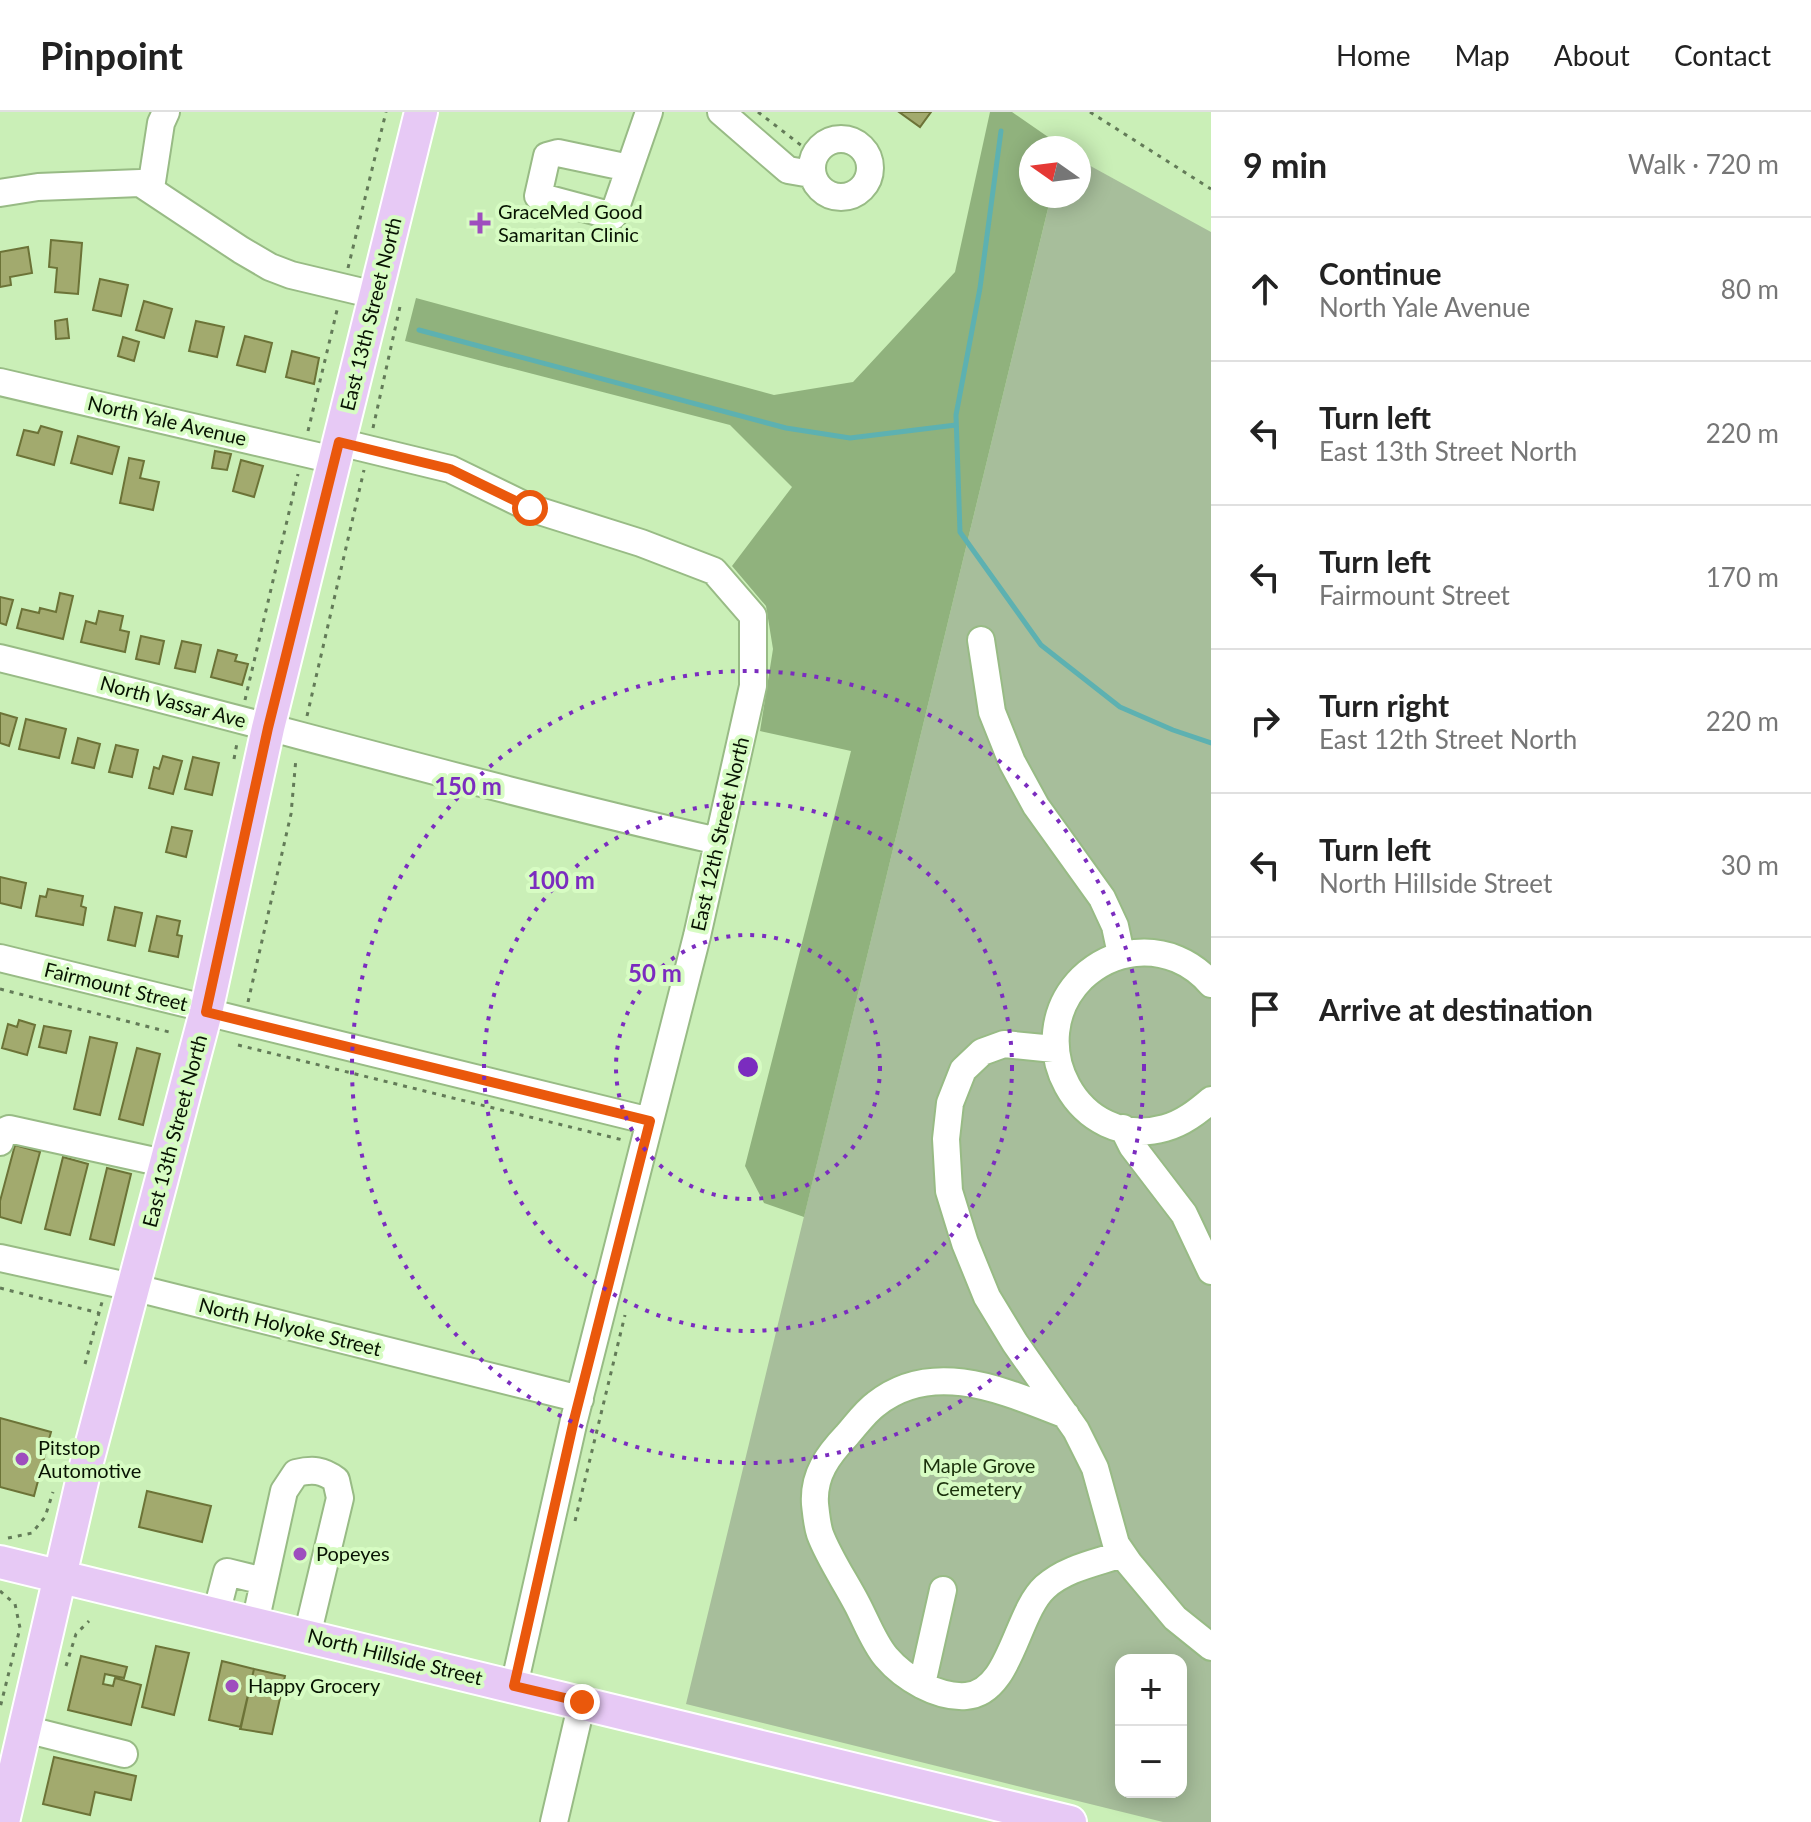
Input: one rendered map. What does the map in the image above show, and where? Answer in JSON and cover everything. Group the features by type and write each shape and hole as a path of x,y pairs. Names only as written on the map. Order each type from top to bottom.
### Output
{"main road":[{"name":"East 13th Street North","path":"3,1822 61,1578 120,1285 168,1164 194,1007 255,724 347,450 389,295 421,112"},
{"name":"North Hillside Street","path":"0,1562 1070,1822"}],"street":[{"path":"629,168 649,112"},
{"path":"721,112 788,170 811,174"},
{"path":"151,188 157,116"},
{"path":"0,193 38,187 140,183 270,267 291,275 389,295"},
{"name":"North Yale Avenue","path":"0,382 303,453 347,450 450,469 530,508 641,543 714,571 733,593"},
{"name":"East 12th Street North","path":"514,1686 580,1399 718,841 753,686 753,616 733,593"},
{"path":"981,640 992,712 1012,762 1036,806 1102,898 1115,926 1121,954"},
{"name":"North Vassar Ave","path":"0,658 561,805 718,841"},
{"path":"1211,984 1201,973 1177,958 1149,952 1121,954 1093,968 1070,990 1057,1018 1054,1049 1062,1079 1080,1105 1105,1123 1135,1131 1163,1129 1189,1118 1211,1100"},
{"name":"Fairmount Street","path":"0,958 650,1121"},
{"path":"1054,1049 1004,1044 982,1052 963,1070 950,1103 946,1139 949,1191 965,1243 987,1297 1076,1430 1095,1468 1116,1544 1175,1618 1211,1647"},
{"path":"1123,1128 1132,1146 1184,1214 1211,1271"},
{"path":"0,1142 2,1132 9,1129 168,1164"},
{"name":"North Holyoke Street","path":"0,1258 580,1399"},
{"path":"1066,1415 961,1381 930,1381 907,1386 876,1404 829,1454 817,1479 815,1503 820,1533 884,1655 907,1677 938,1691 967,1696 988,1688 1002,1670 1042,1589 1063,1574 1122,1554"},
{"path":"255,1623 284,1491 296,1473 311,1470 326,1472 336,1480 340,1498 307,1591 307,1636"},
{"path":"216,1614 227,1572 264,1581"},
{"path":"922,1684 943,1590"},
{"path":"554,1822 582,1702"},
{"path":"25,1729 124,1754"}],"path":[{"path":"233,765 255,724 251,666 386,112"},
{"path":"758,112 802,146"},
{"path":"1090,112 1211,189"},
{"path":"248,1004 291,814 296,759 347,450 389,295"},
{"path":"0,989 173,1033 194,1007"},
{"path":"238,1045 626,1141"},
{"path":"84,1370 99,1313 120,1285"},
{"path":"0,1288 99,1313"},
{"path":"0,1537 32,1533 45,1517 54,1488"},
{"path":"0,1591 15,1604 20,1628 0,1708"}],"green space":[{"path":"990,112 1012,112 1047,136 1019,136 1019,208 1048,208 804,1217 764,1203 745,1166 851,751 760,731 773,649 766,606 732,566 792,487 730,425 405,341 416,298 774,395 853,382 955,272"},
{"name":"Maple Grove Cemetery","path":"1091,166 1211,232 1211,1822 1163,1822 686,1704 1048,208 1091,208"}],"building":[{"path":"899,112 931,112 920,127"},
{"path":"51,240 82,243 78,294 55,292 57,268 49,267"},
{"path":"28,247 32,273 10,277 11,285 0,287 0,252"},
{"path":"100,279 128,285 121,316 93,310"},
{"path":"144,301 172,309 164,338 136,330"},
{"path":"67,319 69,338 56,339 55,321"},
{"path":"196,321 224,327 217,357 189,351"},
{"path":"245,336 272,343 265,372 237,365"},
{"path":"123,337 139,342 134,361 118,356"},
{"path":"292,351 319,358 314,384 286,377"},
{"path":"41,426 62,432 54,465 17,455 24,430 38,433"},
{"path":"78,436 119,447 112,474 71,463"},
{"path":"215,451 231,454 227,470 212,468"},
{"path":"129,458 144,461 140,478 159,482 153,510 120,503"},
{"path":"241,460 263,466 254,497 233,491"},
{"path":"60,593 73,596 63,639 17,628 22,609 39,613 40,608 56,612"},
{"path":"0,597 13,600 6,625 0,623"},
{"path":"99,611 123,616 120,630 129,632 125,652 81,642 86,621 96,624"},
{"path":"141,636 164,641 159,664 136,659"},
{"path":"182,641 201,645 195,672 175,668"},
{"path":"218,650 237,655 235,661 248,664 242,685 211,677"},
{"path":"0,713 17,718 9,746 0,743"},
{"path":"26,719 66,729 59,758 19,749"},
{"path":"78,738 100,744 94,768 72,763"},
{"path":"116,745 138,750 132,777 109,772"},
{"path":"163,756 182,761 173,794 149,788 154,767 159,769"},
{"path":"193,757 219,763 212,795 185,789"},
{"path":"172,827 192,831 186,857 166,852"},
{"path":"0,877 26,883 21,908 0,903"},
{"path":"48,889 83,896 81,906 86,908 83,925 36,916 40,896 46,897"},
{"path":"115,907 142,913 135,946 108,940"},
{"path":"157,916 180,921 177,935 182,936 178,957 149,951"},
{"path":"19,1020 35,1025 27,1055 2,1048 8,1024 17,1027"},
{"path":"44,1026 71,1031 66,1053 39,1047"},
{"path":"90,1037 117,1043 100,1115 74,1109"},
{"path":"137,1048 160,1054 143,1125 119,1119"},
{"path":"15,1145 40,1152 21,1223 0,1217 0,1201"},
{"path":"63,1157 88,1164 70,1235 45,1229"},
{"path":"107,1168 131,1174 114,1245 90,1239"},
{"name":"Pitstop Automotive","path":"0,1418 51,1432 34,1496 0,1487"},
{"path":"147,1491 211,1506 202,1542 139,1527"},
{"path":"156,1646 189,1653 174,1715 142,1707"},
{"path":"81,1656 127,1667 124,1678 105,1674 103,1684 113,1686 115,1678 141,1685 131,1725 68,1710"},
{"path":"222,1661 254,1669 241,1727 209,1720"},
{"path":"254,1669 285,1676 272,1734 240,1729"},
{"path":"54,1757 136,1776 131,1800 95,1792 90,1815 43,1804"}],"waterway":[{"path":"1001,131 980,288 956,415 960,532 1041,645 1120,707 1211,743"},
{"path":"419,330 786,428 850,438 956,425"}],"place":[{"name":"GraceMed Good Samaritan Clinic","path":"480,223"},
{"name":"Pitstop Automotive","path":"22,1459"},
{"name":"Popeyes","path":"300,1554"},
{"name":"Happy Grocery","path":"232,1686"}],"route":[{"path":"530,508 450,469 339,442 268,728 206,1012 650,1121 574,1420 514,1686 582,1702"}]}
